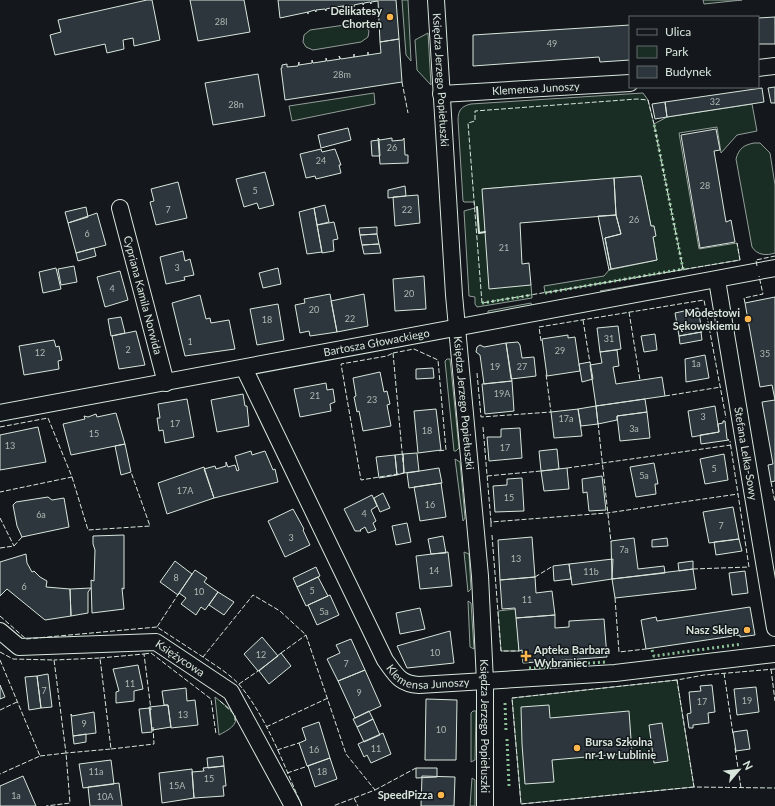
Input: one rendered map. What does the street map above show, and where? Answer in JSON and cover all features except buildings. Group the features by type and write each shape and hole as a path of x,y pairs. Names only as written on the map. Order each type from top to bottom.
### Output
{"street":[{"name":"Księdza Jerzego Popiełuszki","path":"436,0 457,328 479,569 485,682 485,806"},
{"path":"759,68 775,66"},
{"name":"Klemensa Junoszy","path":"441,94 629,83"},
{"name":"Cypriana Kamila Norwida","path":"120,208 166,383"},
{"name":"Bartosza Głowackiego","path":"0,413 775,268"},
{"name":"Stefana Lelka-Sowy","path":"717,280 775,628"},
{"name":"Klemensa Junoszy","path":"244,368 385,660 397,677 407,684 420,686 623,672 775,654"},
{"name":"Księżycowa","path":"0,631 19,647 156,642 231,692 293,806"}],"green space":[{"path":"402,0 408,0 411,61 406,55"},
{"path":"703,0 742,0 704,4"},
{"path":"359,23 364,24 369,31 368,37 361,42 313,50 306,47 303,42 304,35 310,30"},
{"path":"428,33 431,85 417,70 415,40"},
{"path":"374,93 375,104 292,121 289,106"},
{"path":"643,93 648,100 654,124 667,117 752,104 757,131 737,135 721,153 717,127 679,133 699,249 737,243 740,260 545,293 544,286 604,276 609,270 657,260 653,237 655,231 654,226 651,226 641,176 483,189 531,285 532,298 477,307 475,304 475,297 469,296 464,211 475,208 474,202 463,201 458,120 461,109 471,104"},
{"path":"754,143 760,143 770,153 775,185 775,253 762,254 756,252 752,247 736,159 742,148"},
{"path":"670,279 669,281 604,293 600,291"},
{"path":"531,303 532,306 488,315 488,311"},
{"path":"450,359 459,448 456,451 454,451 445,361"},
{"path":"455,459 460,462 465,518 463,521"},
{"path":"464,552 469,554 471,589 468,592"},
{"path":"468,601 471,603 474,649 470,647"},
{"path":"516,609 519,651 501,651 498,611"},
{"path":"677,680 694,787 521,804 512,698"},
{"path":"215,697 236,714 234,725 219,735"},
{"path":"476,711 475,760 471,762 471,713"},
{"path":"472,778 475,780 475,806 470,806"}],"hedge":[{"path":"545,293 683,269 654,124"},
{"path":"482,303 532,295"},
{"path":"652,650 654,656 742,644"},
{"path":"573,664 606,662"},
{"path":"529,668 562,666"},
{"path":"505,703 506,731"},
{"path":"507,739 509,786"}],"fence":[{"path":"402,82 408,113"},
{"path":"683,269 648,100 637,99 475,111 475,121 468,123 482,303 740,260 737,243"},
{"path":"757,266 756,260 775,256"},
{"path":"745,303 744,298 763,294 759,276"},
{"path":"541,341 539,327 704,300 726,418"},
{"path":"629,312 640,380"},
{"path":"583,320 590,363"},
{"path":"393,353 414,349 438,360 446,450 438,451"},
{"path":"393,353 404,473 361,480 341,364 387,356 393,353"},
{"path":"477,373 481,417 551,412 546,374"},
{"path":"665,396 721,387"},
{"path":"0,427 48,418 72,477 0,492"},
{"path":"598,423 611,542"},
{"path":"483,427 491,522 607,513 738,494"},
{"path":"693,569 749,567 730,441"},
{"path":"567,468 731,445"},
{"path":"487,476 541,471"},
{"path":"72,477 88,530 150,526 131,472"},
{"path":"771,482 775,502"},
{"path":"0,518 14,546"},
{"path":"491,522 491,527"},
{"path":"492,535 501,651 519,651"},
{"path":"0,548 14,546 22,537"},
{"path":"535,577 553,566"},
{"path":"179,593 157,627 203,657"},
{"path":"302,806 268,730 252,701 234,679 203,657 253,595 280,611 306,635 346,754 375,790 333,806"},
{"path":"615,598 619,652 646,649"},
{"path":"0,616 26,639 157,627"},
{"path":"281,653 306,635"},
{"path":"0,652 13,659 54,660 66,753 111,749 100,658 54,660"},
{"path":"144,654 151,653 211,699 216,734"},
{"path":"100,658 144,654 151,710"},
{"path":"0,660 40,756 0,774"},
{"path":"771,669 775,701"},
{"path":"775,669 704,675 677,680 694,787 775,788"},
{"path":"239,684 258,671"},
{"path":"724,673 733,734"},
{"path":"677,680 512,698 521,804 694,787"},
{"path":"266,727 328,698"},
{"path":"220,701 235,715 235,722"},
{"path":"0,710 17,702"},
{"path":"111,749 154,744 153,727"},
{"path":"277,750 299,743"},
{"path":"735,748 741,788"},
{"path":"40,756 66,753 70,803 46,806"},
{"path":"287,773 308,766"},
{"path":"375,790 416,768"},
{"path":"354,798 358,806"}],"wall":[{"path":"477,207 479,233 485,232"}],"place":[{"name":"Delikatesy Chorten","path":"390,17"},
{"name":"Modestowi Sękowskiemu","path":"748,319"},
{"name":"Nasz Sklep","path":"747,630"},
{"name":"Apteka Barbara Wybraniec","path":"526,656"},
{"name":"Bursa Szkolna nr 1 w Lublinie","path":"577,748"},
{"name":"SpeedPizza","path":"441,795"}]}
